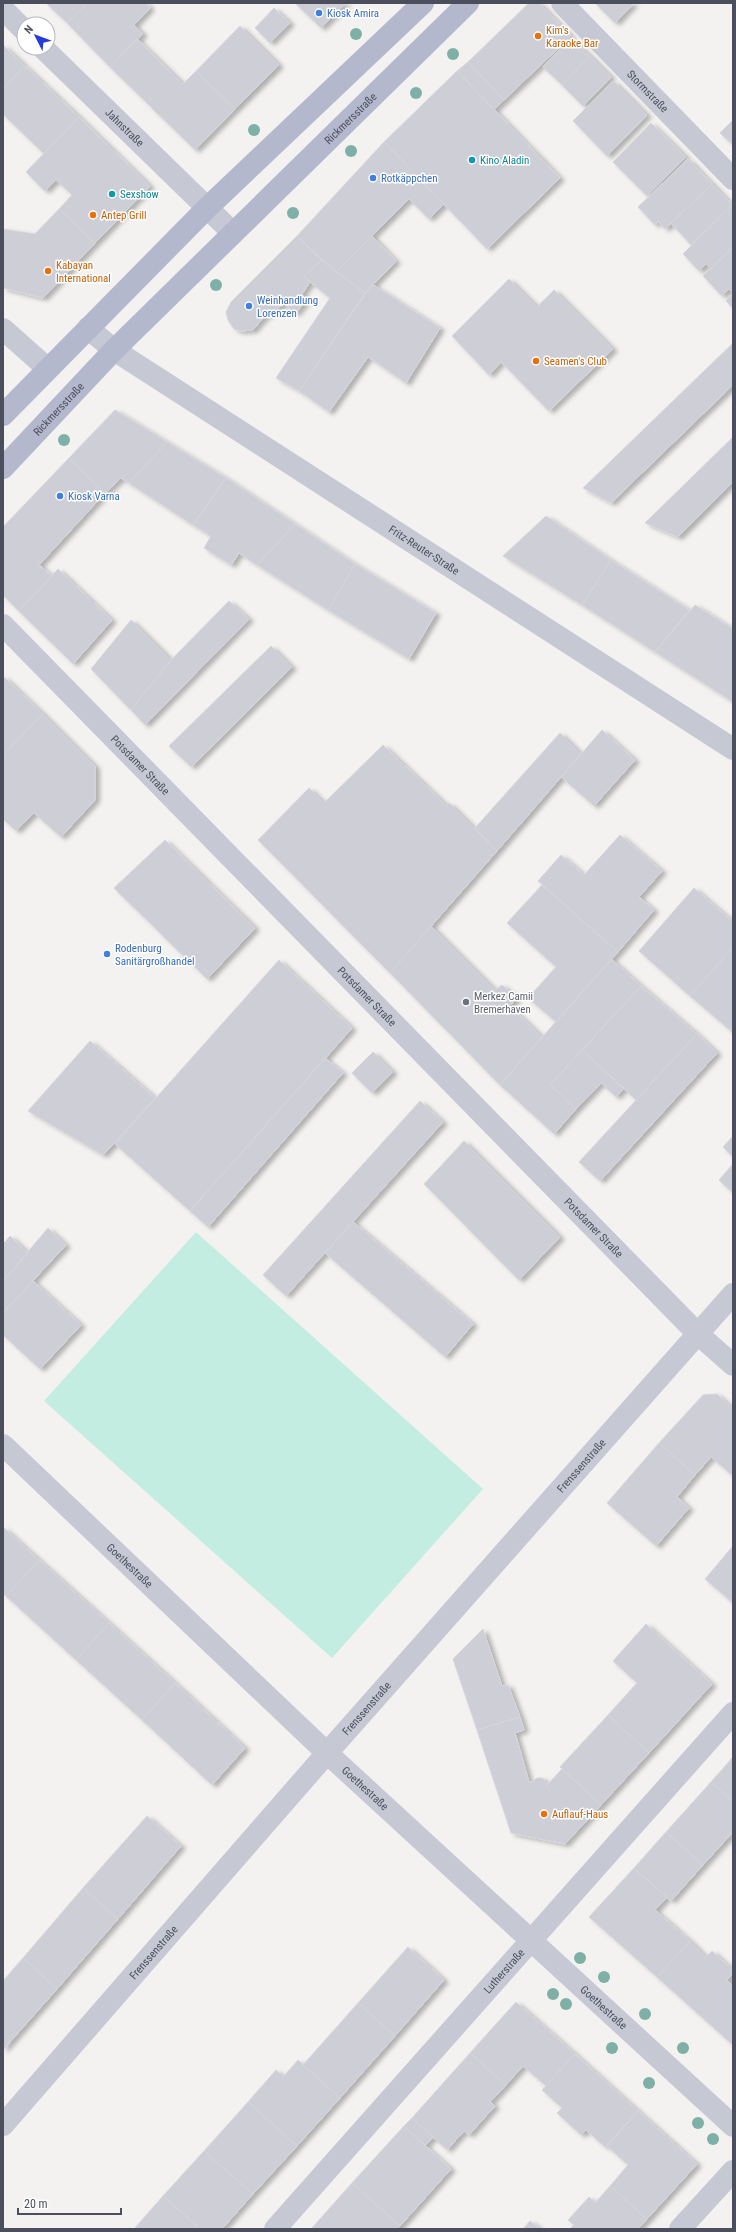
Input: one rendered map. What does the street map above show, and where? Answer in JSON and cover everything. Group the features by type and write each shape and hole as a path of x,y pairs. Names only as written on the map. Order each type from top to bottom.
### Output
{"main road":[{"path":"3,415 207,208 423,3"},
{"name":"Rickmersstraße","path":"3,468 114,350 468,3"}],"street":[{"name":"Stormstraße","path":"562,3 733,179"},
{"path":"3,10 16,22"},
{"name":"Jahnstraße","path":"51,56 207,208"},
{"path":"207,208 233,233"},
{"path":"88,328 114,350"},
{"path":"3,329 48,369"},
{"name":"Fritz-Reuter-Straße","path":"114,350 733,749"},
{"name":"Potsdamer Straße","path":"3,625 698,1334 733,1365"},
{"name":"Frenssenstraße","path":"3,2125 327,1753 733,1294"},
{"name":"Goethestraße","path":"3,1445 327,1753 733,2126"},
{"name":"Lutherstraße","path":"275,2229 733,1713"},
{"path":"680,2229 733,2171"}],"green space":[{"path":"196,1232 483,1489 332,1658 44,1401"}],"building":[{"path":"46,3 87,3 67,23"},
{"path":"87,3 146,3 150,8 134,25 143,34 110,67 67,23"},
{"path":"295,3 346,3 321,28"},
{"path":"529,3 539,3 571,36 504,100 468,62"},
{"path":"595,3 634,3 615,23"},
{"path":"274,8 290,23 270,43 255,28"},
{"path":"240,26 279,65 235,109 196,71"},
{"path":"571,38 590,56 562,85 543,67"},
{"path":"137,39 183,84 196,71 235,109 195,150 110,67"},
{"path":"3,45 25,66 3,89"},
{"path":"590,56 611,77 583,106 562,85"},
{"path":"468,62 504,100 494,110 457,71"},
{"path":"25,66 79,117 44,154 3,114 3,89"},
{"name":"Kino Aladin","path":"457,71 560,178 487,249 384,142"},
{"path":"613,81 647,115 607,156 573,121"},
{"path":"79,117 150,186 95,243 59,209 72,195 56,180 45,191 26,172"},
{"path":"733,120 733,145 720,133"},
{"path":"651,123 686,157 647,196 613,162"},
{"path":"384,142 444,204 429,219 409,199 336,272 297,236"},
{"path":"688,159 712,184 665,229 658,221 655,225 638,207"},
{"path":"712,184 732,205 691,245 671,223"},
{"path":"732,205 733,247 711,269 706,264 699,271 683,254"},
{"path":"59,209 95,243 43,298 3,288 3,229 35,234"},
{"path":"297,236 321,260 304,277 310,282 302,294 305,302 295,314 284,304 264,317 253,330 240,331 234,329 228,320 226,312 231,302"},
{"path":"372,236 396,261 365,293 336,272"},
{"path":"733,247 733,292 729,289 722,296 703,276"},
{"path":"321,260 365,293 299,391 276,378 330,298 304,277"},
{"path":"509,279 537,307 554,290 613,349 549,411 501,362 489,375 452,336"},
{"path":"372,284 440,328 406,383 368,357 329,412 299,391"},
{"path":"733,294 733,308 726,301"},
{"path":"733,343 733,385 611,503 583,488"},
{"path":"115,410 167,442 129,483 121,478 105,493 69,458"},
{"path":"733,437 733,482 678,537 645,523"},
{"path":"167,442 226,478 193,525 129,483"},
{"path":"69,458 105,493 39,565 52,576 19,611 3,595 3,527"},
{"path":"226,478 295,524 257,565 239,553 231,565 204,548 211,536 193,525"},
{"path":"546,516 611,560 582,605 503,556"},
{"path":"295,524 355,564 328,610 257,565"},
{"path":"611,560 689,610 655,652 582,605"},
{"path":"355,564 436,613 409,659 328,610"},
{"path":"58,569 112,620 73,664 19,611"},
{"path":"229,601 249,619 145,725 131,710 171,660"},
{"path":"695,605 733,629 733,702 655,652"},
{"path":"131,620 171,660 131,710 91,669"},
{"path":"271,646 292,667 191,767 169,746"},
{"path":"3,676 43,714 3,755"},
{"path":"43,714 95,766 95,800 61,837 34,813 16,831 3,819 3,755"},
{"path":"602,730 635,760 594,806 561,777"},
{"path":"560,733 581,754 497,851 475,828"},
{"path":"383,745 447,806 449,803 497,851 390,973 258,840 309,788 324,803"},
{"path":"620,835 662,871 639,897 654,910 618,952 538,881 561,855 584,875"},
{"path":"165,840 255,928 207,979 114,888"},
{"path":"542,885 618,952 556,1022 528,998 556,967 507,923"},
{"path":"694,888 733,922 733,947 690,996 639,951"},
{"name":"Merkez Camii Bremerhaven","path":"431,926 495,990 502,985 517,998 510,1006 542,1037 500,1085 390,973"},
{"path":"733,947 733,1026 730,1030 690,996"},
{"path":"611,959 641,986 550,1085 576,1109 554,1134 500,1085"},
{"path":"279,960 352,1028 190,1211 115,1144"},
{"path":"641,986 697,1034 636,1100 582,1050"},
{"path":"697,1034 717,1053 600,1181 579,1162"},
{"path":"90,1041 155,1098 103,1155 28,1111"},
{"path":"582,1050 624,1088 616,1097 601,1083 576,1109 550,1085"},
{"path":"373,1052 393,1072 372,1093 352,1073"},
{"path":"325,1058 343,1073 208,1227 190,1211"},
{"path":"420,1101 443,1122 286,1296 263,1275"},
{"path":"733,1136 733,1157 723,1147"},
{"path":"464,1141 560,1237 519,1280 424,1184"},
{"path":"733,1164 733,1193 719,1180"},
{"path":"353,1222 473,1324 445,1357 325,1253"},
{"path":"48,1228 66,1245 3,1313 3,1281"},
{"path":"10,1236 28,1253 3,1281 3,1244"},
{"path":"33,1281 81,1325 40,1369 3,1335 3,1313"},
{"path":"717,1394 733,1409 733,1476 711,1457 695,1475 659,1443 703,1395"},
{"path":"659,1443 695,1475 677,1497 689,1508 656,1546 607,1503"},
{"path":"3,1527 39,1560 6,1596 3,1593"},
{"path":"733,1546 733,1603 705,1579"},
{"path":"39,1560 109,1623 76,1660 6,1596"},
{"path":"109,1623 175,1683 142,1720 76,1660"},
{"path":"646,1624 712,1684 649,1753 608,1715 637,1683 613,1661"},
{"path":"483,1629 502,1686 508,1685 520,1717 477,1730 453,1659"},
{"path":"175,1683 245,1748 212,1785 142,1720"},
{"path":"608,1715 649,1753 601,1805 560,1767"},
{"path":"520,1717 524,1730 515,1733 529,1782 532,1782 537,1778 542,1778 547,1783 546,1786 562,1769 601,1805 565,1844 511,1833 477,1730"},
{"path":"733,1757 733,1802 711,1782"},
{"path":"711,1782 733,1802 733,1832 703,1865 666,1832"},
{"path":"147,1816 181,1846 118,1919 83,1888"},
{"path":"666,1832 703,1865 671,1901 634,1868"},
{"path":"634,1868 667,1897 655,1910 690,1941 657,1977 589,1917"},
{"path":"83,1888 118,1919 57,1989 23,1958"},
{"path":"690,1941 706,1957 712,1951 733,1970 733,1973 727,1980 733,1986 733,2045 657,1977"},
{"path":"408,1947 444,1980 395,2036 358,2003"},
{"path":"23,1958 57,1989 3,2050 3,1981"},
{"path":"516,2002 575,2054 546,2086 523,2066 506,2085 470,2053"},
{"path":"358,2003 395,2036 340,2098 303,2065"},
{"path":"470,2053 506,2085 490,2102 495,2106 469,2135 464,2131 447,2150 412,2118"},
{"path":"575,2054 638,2111 605,2147 586,2130 581,2135 557,2113 562,2108 542,2090"},
{"path":"298,2060 340,2098 297,2146 248,2102 276,2070 283,2077"},
{"path":"248,2102 297,2146 253,2194 204,2151"},
{"path":"638,2111 697,2164 647,2219 610,2186 628,2165 607,2146"},
{"path":"412,2118 433,2137 425,2146 404,2126"},
{"path":"404,2126 451,2169 400,2226 352,2183"},
{"path":"204,2151 253,2194 222,2229 200,2229 163,2196"},
{"path":"352,2183 400,2226 397,2229 311,2229"},
{"path":"610,2186 647,2219 638,2229 570,2229 574,2225 568,2220 589,2197 595,2203"},
{"path":"163,2196 200,2229 134,2229"},
{"path":"530,2221 540,2229 523,2229"}],"place":[{"name":"Kiosk Amira","path":"319,13"},
{"name":"Kim's Karaoke Bar","path":"538,36"},
{"name":"Kino Aladin","path":"472,160"},
{"name":"Rotkäppchen","path":"373,178"},
{"name":"Sexshow","path":"112,194"},
{"name":"Antep Grill","path":"93,215"},
{"name":"Kabayan International","path":"48,271"},
{"name":"Weinhandlung Lorenzen","path":"249,306"},
{"name":"Seamen's Club","path":"536,361"},
{"name":"Kiosk Varna","path":"60,496"},
{"name":"Rodenburg Sanitärgroßhandel","path":"107,954"},
{"name":"Merkez Camii Bremerhaven","path":"466,1002"},
{"name":"Auflauf-Haus","path":"544,1814"}]}
